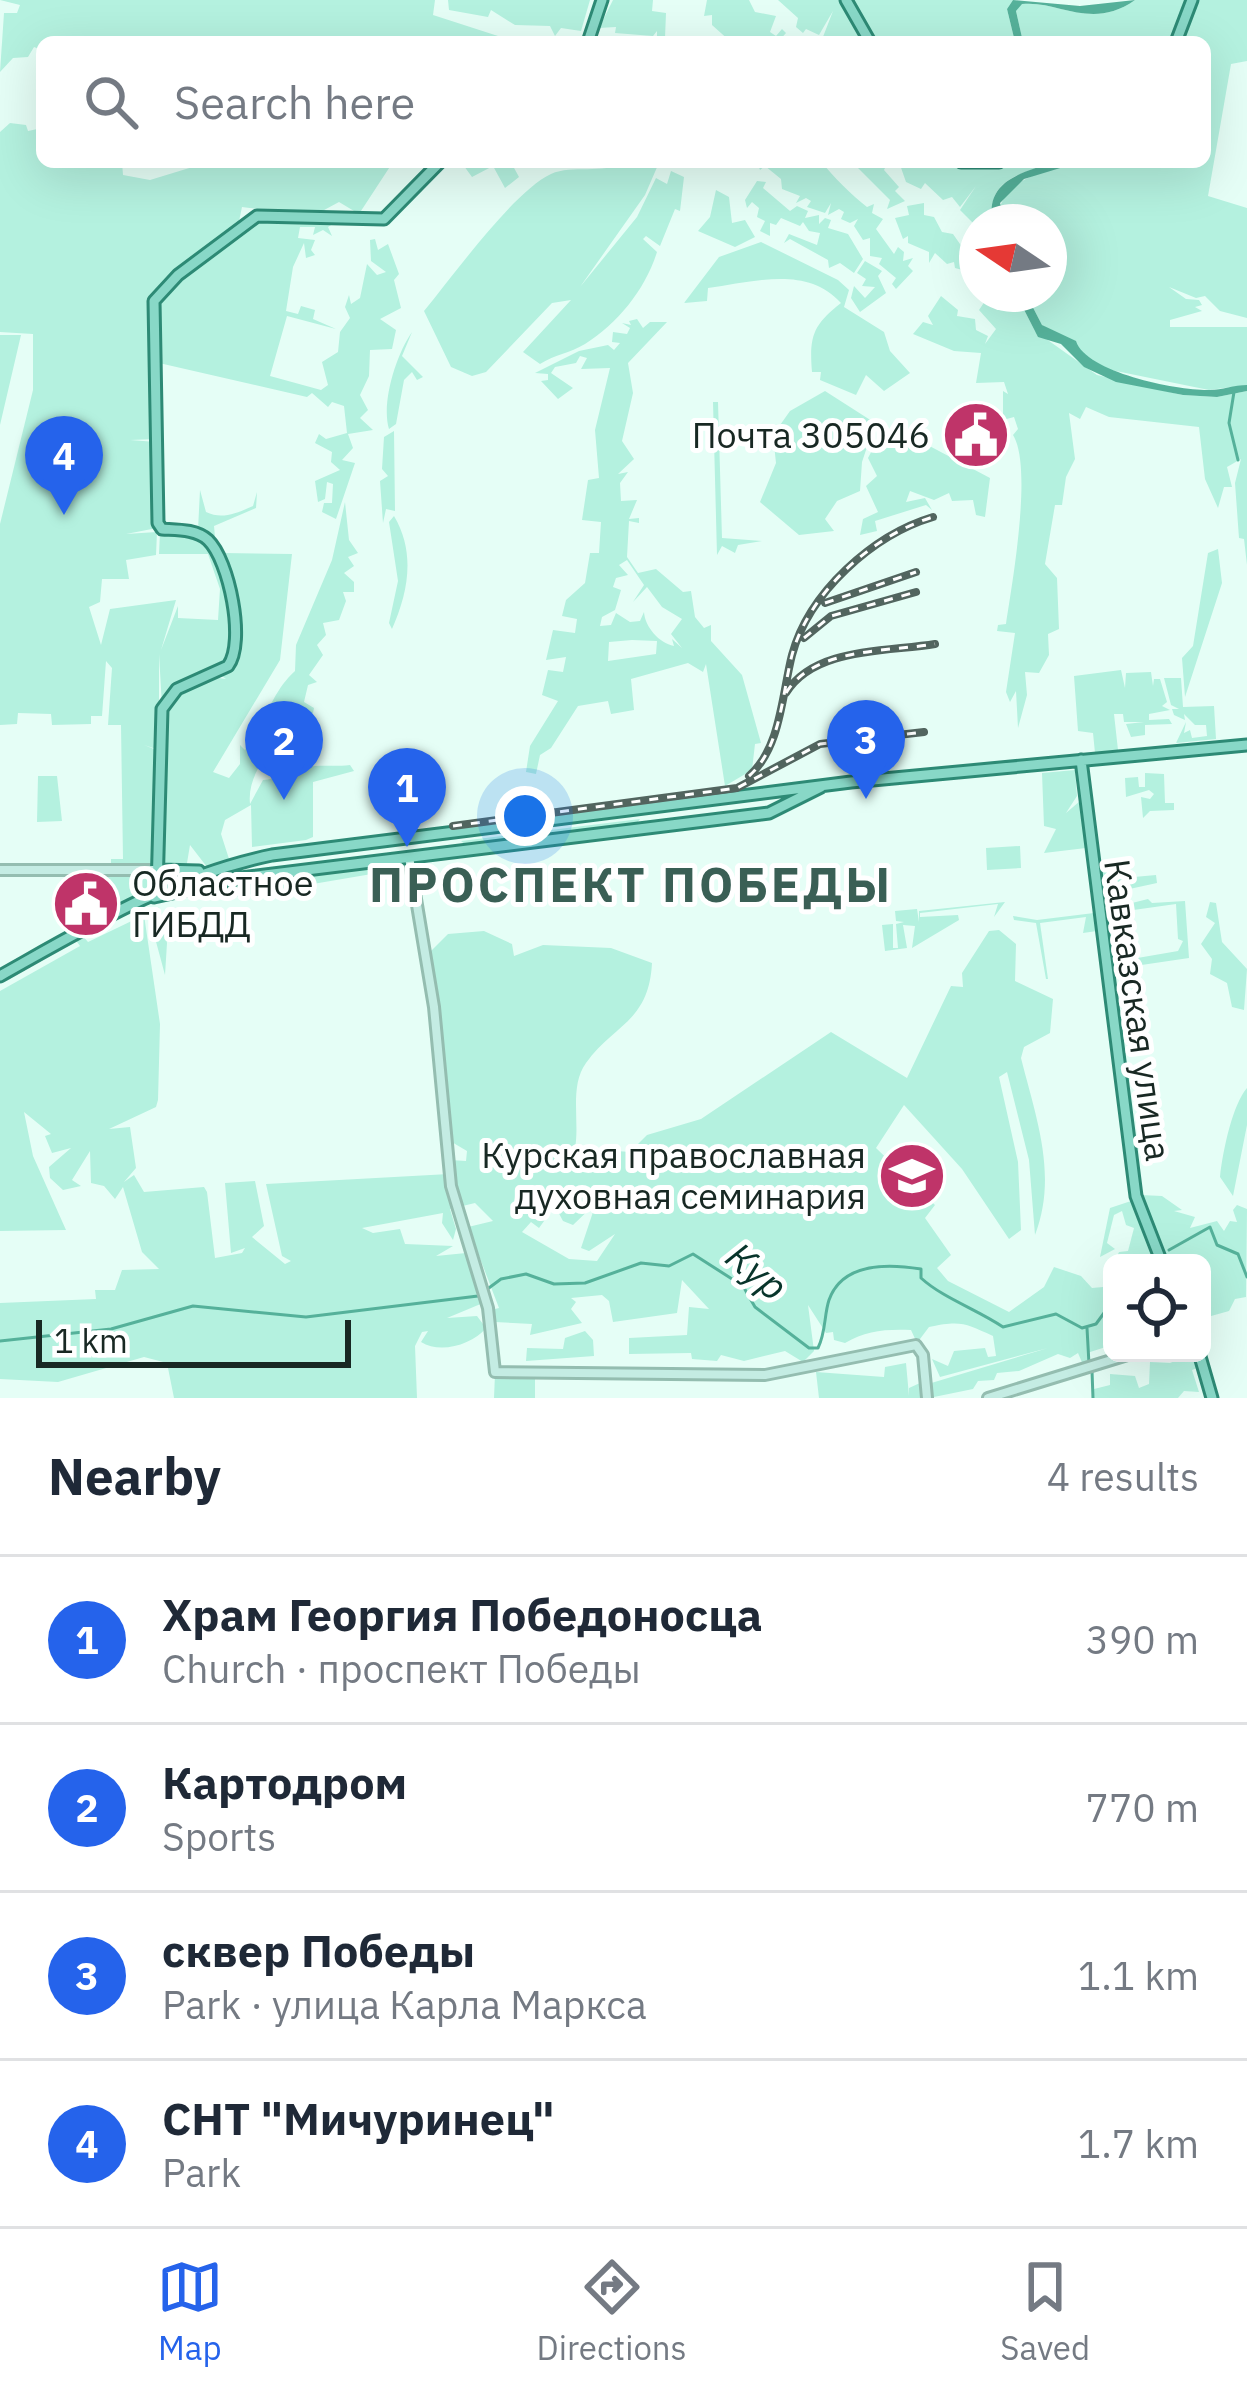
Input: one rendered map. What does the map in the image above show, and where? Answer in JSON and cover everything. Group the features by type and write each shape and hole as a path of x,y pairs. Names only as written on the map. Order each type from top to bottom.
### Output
{"main road":[{"path":"591,36 602,0"},
{"path":"846,0 867,36"},
{"path":"1178,36 1192,0"},
{"path":"157,890 164,705 177,689 228,666 237,646 220,562 209,542 197,533 164,530 158,523 152,316 164,287 262,214 384,219 435,168"},
{"path":"0,976 157,890 211,876 232,864 446,831 794,788 1247,745"},
{"name":"Кавказская улица","path":"1081,760 1136,1196 1159,1254"},
{"path":"1021,766 1073,765 1083,786"},
{"path":"0,870 160,870 235,879 776,812 826,785"},
{"path":"794,788 795,803"},
{"path":"773,791 782,802 776,812"},
{"path":"654,806 647,815 657,826"},
{"path":"633,808 642,818 634,829"},
{"path":"467,829 460,840 470,849"},
{"path":"446,831 455,841 447,852"},
{"path":"409,857 434,1007 450,1179 488,1308 494,1371 763,1375 918,1346 927,1398"},
{"path":"232,864 226,872 235,879"},
{"path":"160,870 176,886"},
{"path":"115,912 176,886 188,874"},
{"path":"988,1398 1105,1362"},
{"path":"1202,1362 1212,1398"}],"shaded area":[{"path":"0,0 435,0 433,15 498,36 36,36 36,48 28,57 13,58 0,72 4,13 17,13 20,5"},
{"path":"448,0 590,0 581,31 561,28 555,36 550,26 515,25 491,10 488,17 449,10"},
{"path":"613,0 653,0 652,11 666,13 665,36 657,36 657,31 653,36 599,28"},
{"path":"707,0 749,0 755,12 776,16 770,32 776,36 724,36 712,25 712,15 704,16"},
{"path":"778,0 1013,0 1007,9 1014,36 823,36 833,11 819,35 806,29 803,33 796,27 798,18"},
{"path":"1013,0 1080,6 1135,0 1119,9 1090,14 1022,4 1016,11 1022,36 1014,36 1007,9"},
{"path":"1135,0 1187,0 1172,36 1022,36 1016,11 1021,4 1090,14 1119,9"},
{"path":"1194,0 1247,0 1247,61 1231,64 1208,196 1247,208 1247,318 1220,311 1205,296 1196,298 1169,287 1202,305 1195,307 1202,311 1170,320 1170,327 1247,327 1247,385 1209,390 1106,369 1042,325 1035,312 1067,312 1067,204 1003,204 1010,191 1030,177 1057,168 1211,168 1211,36 1181,36"},
{"path":"10,123 36,129 36,168 122,168 123,175 150,180 189,168 389,168 359,214 339,202 313,216 242,207 238,226 158,292 157,439 130,440 156,442 157,528 126,534 157,532 156,555 126,560 129,579 102,579 100,602 89,607 101,645 110,609 176,600 161,650 178,606 178,618 218,620 220,589 208,554 159,554 160,532 190,534 199,536 218,558 232,633 230,663 190,680 162,706 159,654 159,750 144,745 159,751 159,862 152,867 111,866 111,859 123,859 121,725 108,725 112,668 106,661 102,716 91,716 91,724 52,725 51,714 18,713 17,724 0,725 0,524 33,390 33,334 0,332 0,132"},
{"path":"465,168 489,168 472,177"},
{"path":"494,168 514,168 519,177 505,188"},
{"path":"657,168 645,195 580,287 637,217 656,178 667,184 671,171 684,177 680,211 675,209 660,246 646,236 643,239 657,252 645,279 629,304 585,344 540,364 523,352 571,300 552,303 486,372 472,376 451,367 424,311 520,198 551,174"},
{"path":"767,168 827,168 867,207 874,204 872,213 883,219 876,229 894,254 898,247 904,252 903,261 913,258 908,266 913,271 896,289 892,284 896,278 879,264 882,258 870,256 870,238 863,240 854,226 858,219 850,223 841,219 844,212 839,209 828,215 831,203 825,213 807,207 811,201 806,198 796,203 800,196 782,189 781,179"},
{"path":"858,168 885,168 905,201 887,209 890,200"},
{"path":"901,168 1037,168 1008,180 993,204 964,204 976,186 959,206 952,197 943,200 925,183 921,189 906,182"},
{"path":"1038,168 1060,168 1024,179 1000,204 993,204 1009,180"},
{"path":"757,181 766,182 763,188 790,211 797,206 808,211 805,218 819,215 819,224 825,218 831,220 828,228 848,234 863,259 854,273 840,263 829,268 828,260 790,239 784,243 789,234 817,245 820,233 809,231 803,222 800,226 781,218 776,225 770,223 770,236 760,231 765,221 757,217 759,208 752,202 747,208 745,200"},
{"path":"716,190 729,197 732,223 745,220 755,237 735,247 698,231 710,217"},
{"path":"924,203 924,215 934,217 942,232 953,234 959,243 959,269 935,253 929,263 929,252 908,243 908,236 903,239 895,218 909,215 907,206"},
{"path":"261,216 336,222 328,227 332,236 323,230 313,235 315,227 300,227 298,238 315,240 311,250 315,255 306,258 304,243 293,267 286,311 298,314 301,306 315,310 313,319 336,329 287,316 270,376 321,390 328,385 322,362 338,352 340,332 350,318 345,307 349,295 351,304 360,298 367,264 377,275 386,272 371,261 370,240 375,239 378,250 388,244 399,274 394,280 401,308 380,319 396,330 392,349 370,350 369,376 360,395 368,410 360,418 373,430 348,434 353,448 342,460 355,463 336,519 322,512 324,503 332,503 333,484 327,482 325,499 318,502 315,481 340,470 331,462 332,452 315,443 319,434 326,439 347,433 344,406 332,402 328,407 312,393 307,397 159,363 156,308 168,286"},
{"path":"761,242 838,280 849,290 844,307 884,332 890,351 910,373 884,391 866,375 856,395 820,380 821,372 812,372 812,340 824,318 841,303 812,284 779,279 743,282 708,288 707,301 684,303 719,257"},
{"path":"865,261 882,271 878,276 886,293 860,312 851,298 854,286 865,298 875,287 862,286 866,279 857,273"},
{"path":"941,296 958,310 957,316 975,319 976,330 988,336 985,344 996,329 981,312 1025,312 1035,331 1097,375 1182,395 1217,397 1247,391 1247,565 1244,539 1239,538 1235,483 1241,459 1227,467 1232,487 1224,487 1218,508 1205,479 1199,427 1109,417 1086,407 1080,419 1069,413 1075,459 1066,477 1062,505 1055,505 1045,564 1057,578 1059,629 1048,634 1049,655 1039,673 1025,672 1027,695 1018,728 1016,691 1010,702 1006,692 1015,633 997,631 998,625 1006,624 1019,526 1021,472 1013,435 1018,429 1014,417 1003,420 1003,391 1008,394 1004,382 976,383 981,353 954,351 913,334 923,322 933,325 928,316"},
{"path":"1025,312 1035,312 1042,325 1076,341 1083,352 1115,371 1178,387 1210,390 1247,385 1247,391 1217,397 1183,395 1116,382 1084,367 1061,344 1038,337"},
{"path":"637,319 643,328 650,322 667,322 628,363 633,393 622,441 634,459 618,474 628,472 620,483 621,501 637,500 629,519 639,518 639,523 629,521 627,557 638,573 656,569 683,592 691,591 695,617 704,628 711,625 711,641 742,675 761,743 755,744 752,770 725,786 706,664 703,672 688,663 631,679 634,710 611,714 608,701 578,706 551,748 540,755 536,774 526,772 530,746 558,701 542,695 548,670 563,672 566,657 546,660 553,630 575,633 577,619 562,616 566,600 585,583 590,553 599,553 601,522 582,520 588,480 599,478 595,430 610,368 581,369 587,358 580,356 576,363 555,367 551,373 573,388 558,399 541,381 548,380 548,374 535,373 579,351 608,345 614,350 620,343 612,342 613,332 627,334 630,328 622,323 631,325 629,321","holes":["627,560 644,585 633,602 647,587 662,607 682,619 671,634 682,648 672,639 674,646 658,638 644,612 640,621 630,622 616,613 611,625 600,626 602,617 615,610 621,590 613,587 616,578 628,575 619,565","657,641 656,654 608,661 609,642"]},
{"path":"412,332 402,356 423,377 417,380 412,372 404,380 396,424 389,429 392,379"},
{"path":"0,335 21,335 0,425"},
{"path":"825,391 875,423 862,462 860,491 837,501 825,519 834,531 799,535 760,502 776,463 773,435 790,411"},
{"path":"713,402 718,402 722,538 762,541 738,545 735,553 722,546 717,555"},
{"path":"886,424 892,439 903,432 990,478 985,517 976,515 973,500 952,501 949,493 934,500 910,491 906,502 925,498 932,510 926,505 875,521 877,531 860,535 863,519 878,512 866,486 877,476 868,458"},
{"path":"394,431 395,511 386,509 383,523 380,481 388,476 382,469 384,437"},
{"path":"200,490 206,512 218,515 253,506 257,492 256,508 214,526 216,548 198,530"},
{"path":"345,502 349,540 358,553 348,557 354,566 344,573 354,582 354,592 343,592 346,601 339,620 323,623 326,635 317,645 323,655 309,675 317,682 308,685 304,702 314,708 313,713 297,711 260,765 250,804 263,780 293,769 350,765 354,771 313,782 313,837 252,847 251,805 225,820 221,834 230,862 207,867 190,845 186,869 167,867 162,860 162,720 169,698 212,677 226,679 220,675 237,649 238,618 222,553 292,554 280,660 213,772 229,778 240,764 240,745 245,750 251,741 246,734 254,732 295,671 296,645 332,560"},
{"path":"394,516 405,544 407,573 392,629 389,623 398,581 389,522"},
{"path":"1218,549 1222,583 1185,697 1182,658 1193,646 1208,553"},
{"path":"1121,670 1125,688 1126,673 1151,672 1153,686 1154,679 1160,679 1167,702 1162,706 1170,710 1149,714 1149,720 1169,719 1172,724 1145,725 1145,735 1131,737 1126,724 1144,722 1124,722 1123,714 1114,714 1118,750 1095,753 1093,733 1078,731 1074,676"},
{"path":"1164,678 1181,678 1183,707 1214,706 1216,739 1176,743 1186,722 1184,733 1190,730 1192,738 1207,736 1206,725 1195,725 1184,714 1185,720 1174,715 1172,709 1179,709 1171,705"},
{"path":"1075,770 1077,796 1066,813 1080,801 1086,848 1044,853 1056,829 1044,826 1042,773"},
{"path":"1145,773 1164,774 1165,803 1174,803 1174,810 1150,811 1143,818 1141,797 1150,799 1154,794 1149,790 1126,797 1125,778 1138,777 1139,787 1145,787"},
{"path":"38,776 57,776 62,821 37,822"},
{"path":"640,819 635,826 467,846 461,841"},
{"path":"1020,846 1021,868 987,870 986,848"},
{"path":"406,860 407,868 236,897 209,893 196,900 180,891"},
{"path":"1121,863 1123,878 1156,875 1157,883 1111,893 1112,908 1148,899 1152,903 1185,901 1189,958 1121,968 1120,961 1178,951 1183,941 1178,939 1176,904 1105,914 1101,891 1118,889 1098,889 1096,865"},
{"path":"155,871 158,886 114,908 106,880 82,880 80,872"},
{"path":"1005,902 994,917 998,904 920,913 920,917 958,915 959,920 912,948 915,926 903,925 907,948 885,951 882,925 893,924 893,948 898,948 896,924 904,922 896,921 895,911 917,909 919,922 919,911"},
{"path":"1210,902 1216,903 1222,942 1247,969 1244,1010 1232,1007 1227,983 1210,974 1212,959 1201,944 1215,923 1206,917"},
{"path":"159,907 167,943 165,975 148,912"},
{"path":"1094,913 1097,931 1083,933 1086,917 1040,923 1046,979 1036,923 1013,916 1037,920"},
{"path":"144,915 160,1024 158,1100 156,1107 109,1129 130,1127 136,1168 124,1182 134,1175 144,1192 204,1187 215,1258 242,1253 245,1248 231,1253 225,1183 255,1181 264,1226 252,1237 285,1264 291,1261 282,1256 266,1184 449,1174 450,1160 466,1161 467,1151 450,1141 427,955 448,934 484,931 512,944 514,956 543,945 611,948 652,963 637,1010 586,1063 576,1093 575,1148 630,1152 647,1135 701,1119 831,1032 907,1078 951,986 963,987 962,973 989,931 999,930 1016,944 1015,981 1053,999 1050,1033 1024,1047 1021,1058 1045,1168 1042,1213 1035,1235 1029,1160 1007,1072 999,1077 1018,1162 1021,1230 1009,1239 962,1169 904,1105 876,1148 935,1205 925,1218 951,1255 937,1268 948,1281 1009,1312 1044,1287 1054,1267 1081,1276 1092,1288 1103,1287 1103,1348 1087,1353 1091,1363 1084,1367 1078,1353 1070,1358 1058,1354 1019,1371 997,1373 994,1380 978,1381 973,1389 929,1398 928,1384 1048,1348 940,1377 932,1359 948,1366 954,1351 985,1348 988,1357 996,1356 993,1336 949,1324 929,1327 917,1343 911,1330 901,1330 868,1333 845,1343 834,1340 833,1332 826,1333 808,1305 814,1351 803,1362 785,1351 744,1361 721,1355 717,1361 692,1359 691,1353 629,1354 629,1338 687,1335 689,1307 709,1309 682,1280 677,1313 613,1322 609,1301 602,1295 571,1298 576,1302 571,1309 582,1323 530,1335 532,1324 495,1322 499,1308 468,1227 493,1221 475,1203 450,1209 456,1229 453,1240 442,1223 443,1213 362,1228 373,1233 400,1229 405,1244 453,1246 436,1256 466,1253 483,1303 447,1318 477,1316 486,1328 464,1343 429,1346 421,1342 428,1331 422,1332 415,1346 417,1398 174,1398 167,1363 144,1357 58,1382 0,1379 0,1303 96,1299 95,1290 115,1290 122,1270 159,1269 142,1252 123,1187 115,1199 104,1186 91,1183 90,1151 72,1180 81,1186 63,1190 50,1178 49,1167 71,1148 52,1153 45,1136 51,1134 24,1112 33,1156 66,1230 0,1231 0,991 80,946 75,939 82,935 88,942","holes":["596,1203 581,1248 589,1251 615,1234 597,1261 569,1259 522,1232 531,1222 539,1228 555,1206 563,1221 573,1225"]},
{"path":"1247,1088 1247,1125 1233,1196 1220,1177 1221,1166 1233,1116"},
{"path":"1141,1195 1162,1196 1182,1210 1174,1211 1195,1217 1190,1228 1217,1221 1224,1231 1230,1221 1237,1222 1233,1210 1237,1205 1247,1209 1246,1297 1235,1299 1229,1311 1211,1316 1211,1254 1165,1254"},
{"path":"1131,1201 1152,1254 1118,1254 1128,1251 1134,1228 1126,1225 1122,1211 1114,1215 1107,1243 1115,1249 1100,1257 1110,1208"},
{"path":"585,1331 593,1340 594,1356 526,1361 527,1348 563,1349 565,1338"},
{"path":"916,1347 926,1398 819,1398 816,1372 884,1377 885,1367 906,1363 909,1396 909,1388 920,1383"},
{"path":"1150,1362 1199,1362 1200,1367 1192,1370 1199,1392 1184,1391 1178,1398 1094,1398 1094,1389 1110,1385 1110,1374 1135,1376 1139,1388 1149,1384"},
{"path":"495,1374 535,1375 535,1398 494,1398"}],"waterway":[{"path":"1234,392 1229,423 1238,460"},
{"name":"Кур","path":"1169,1250 1210,1227 1217,1245 1238,1254 1247,1277"},
{"name":"Кур","path":"0,1341 111,1329 193,1306 306,1317 478,1296 501,1279 526,1274 554,1284 585,1283 641,1263 669,1266 693,1254 743,1286 755,1307 809,1348 818,1348 836,1287 869,1268 921,1269 921,1278 930,1285 1003,1327 1056,1314 1082,1328 1096,1324 1103,1314"},
{"path":"1087,1328 1089,1364"},
{"path":"1092,1371 1093,1398"}],"railway":[{"path":"749,776 774,736 792,655 813,609 867,552 933,517"},
{"path":"825,603 916,572"},
{"path":"804,638 831,616 916,592"},
{"path":"786,693 798,678 833,659 935,644"},
{"path":"453,826 737,788 820,744 924,732"}],"place":[{"name":"Почта 305046","path":"976,435"},
{"name":"СНТ \"Мичуринец\"","path":"64,515"},
{"name":"сквер Победы","path":"866,799"},
{"name":"Картодром","path":"284,800"},
{"name":"Храм Георгия Победоносца","path":"407,847"},
{"name":"Областное ГИБДД","path":"86,904"},
{"name":"Курская православная духовная семинария","path":"912,1176"}],"district":[{"name":"ПРОСПЕКТ ПОБЕДЫ","path":"631,885"}]}
